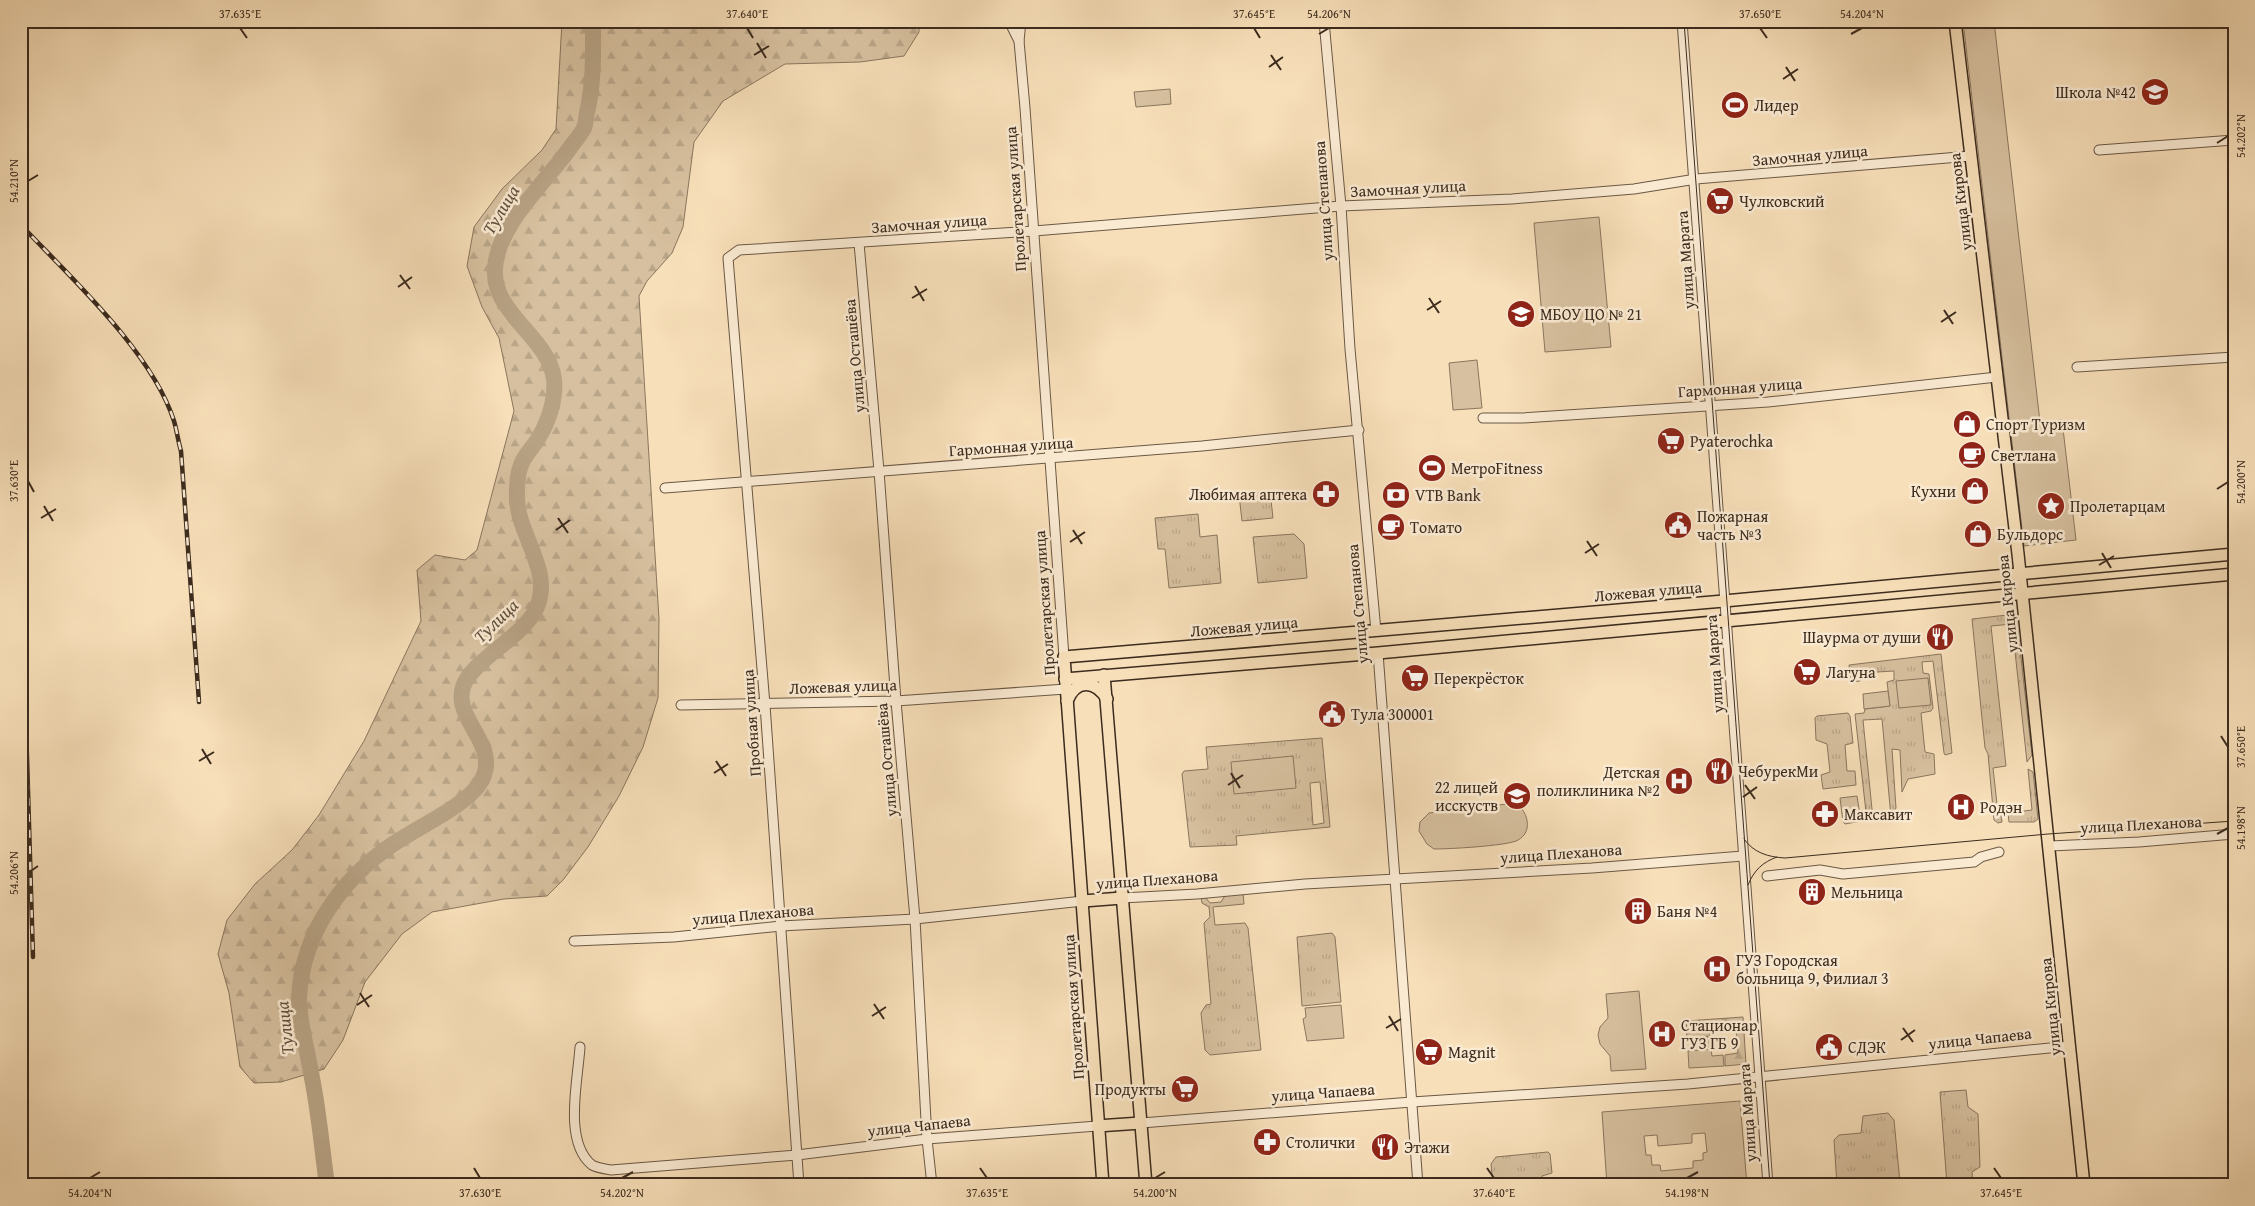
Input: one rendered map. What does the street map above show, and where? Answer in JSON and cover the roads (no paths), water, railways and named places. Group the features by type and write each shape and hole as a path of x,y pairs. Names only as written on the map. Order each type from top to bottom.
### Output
{"main road":[{"name":"улица Кирова","path":"1955,21 2020,573 2084,1185"},
{"name":"Ложевая улица","path":"1064,657 1578,614 2234,554"},
{"name":"Ложевая улица","path":"1066,684 1104,675 1378,653 2234,574"},
{"path":"1578,614 1580,634"},
{"name":"улица Степанова","path":"1376,631 1378,653"},
{"name":"Пролетарская улица","path":"1064,657 1103,1185"},
{"path":"1104,675 1146,1185"},
{"path":"1067,701 1070,693 1075,688 1091,684 1097,687 1107,699"},
{"name":"улица Плеханова","path":"1083,901 1122,898"},
{"name":"улица Чапаева","path":"1098,1126 1141,1123"}],"street":[{"name":"Пролетарская улица","path":"1010,21 1019,41 1064,657"},
{"path":"1019,41 1021,21"},
{"name":"улица Степанова","path":"1324,21 1341,206 1350,349 1359,430 1376,631"},
{"name":"улица Марата","path":"1682,21 1768,1185"},
{"path":"2099,150 2234,140"},
{"name":"Замочная улица","path":"728,258 739,250 1034,231 1341,206 1512,199 1634,189 1694,179 1971,156"},
{"name":"улица Осташёва","path":"859,243 915,919 927,1139 932,1185"},
{"name":"Пробная улица","path":"728,258 745,482 765,705 799,1185"},
{"path":"2077,368 2234,357"},
{"name":"Гармонная улица","path":"1483,418 1522,418 1768,402 1997,377"},
{"name":"Гармонная улица","path":"665,488 1202,446 1359,430"},
{"name":"улица Степанова","path":"1378,653 1418,1185"},
{"name":"Ложевая улица","path":"681,705 765,705 896,700 1066,684"},
{"name":"улица Плеханова","path":"2050,846 2139,842 2234,834"},
{"path":"1767,876 1820,870 1843,874 1965,863 1974,862 1982,857 1999,852"},
{"name":"улица Плеханова","path":"1122,898 1395,878 1592,868 1743,856"},
{"name":"улица Плеханова","path":"574,941 674,936 781,926 915,919 1083,901"},
{"name":"улица Чапаева","path":"1141,1123 1760,1078 2070,1046"},
{"name":"улица Чапаева","path":"580,1047 574,1112 576,1137 584,1155 594,1166 611,1170 797,1155 927,1139 1098,1126"}],"waterway":[{"name":"Тулица","path":"327,1185 317,1104 299,1008 302,973 309,948 319,925 332,904 347,884 365,866 406,836 462,802 479,784 484,775 486,763 480,741 464,709 463,687 468,677 476,668 529,619 536,609 541,594 538,565 521,522 517,486 522,461 537,441 549,417 554,394 554,379 550,364 542,350 502,299 496,285 495,269 498,252 504,236 514,219 584,128 592,76 593,21"}],"tram line":[{"path":"1684,21 1770,1185"},
{"path":"1744,839 1757,851 1773,857 1785,858 2048,834 2234,821"},
{"path":"1748,885 1760,867 1767,861 1777,857"}],"railway":[{"path":"21,225 86,292 129,343 148,369 163,395 174,421 181,451 199,702"},
{"path":"21,558 33,957"}],"place":[{"name":"Школа №42","path":"2155,92"},
{"name":"Лидер","path":"1735,105"},
{"name":"Чулковский","path":"1720,201"},
{"name":"МБОУ ЦО № 21","path":"1521,314"},
{"name":"Спорт Туризм","path":"1967,424"},
{"name":"Pyaterochka","path":"1671,441"},
{"name":"Светлана","path":"1972,455"},
{"name":"МетроFitness","path":"1432,468"},
{"name":"Кухни","path":"1975,491"},
{"name":"Любимая аптека","path":"1326,494"},
{"name":"VTB Bank","path":"1396,495"},
{"name":"Пролетарцам","path":"2051,506"},
{"name":"Пожарная часть №3","path":"1678,525"},
{"name":"Томато","path":"1391,527"},
{"name":"Бульдорс","path":"1978,534"},
{"name":"Шаурма от души","path":"1940,637"},
{"name":"Лагуна","path":"1807,672"},
{"name":"Перекрёсток","path":"1415,678"},
{"name":"Тула 300001","path":"1332,714"},
{"name":"ЧебурекМи","path":"1719,771"},
{"name":"Детская поликлиника №2","path":"1679,781"},
{"name":"22 лицей исскуств","path":"1517,796"},
{"name":"Родэн","path":"1961,807"},
{"name":"Максавит","path":"1825,814"},
{"name":"Мельница","path":"1812,892"},
{"name":"Баня №4","path":"1638,911"},
{"name":"ГУЗ Городская больница 9, Филиал 3","path":"1717,969"},
{"name":"Стационар ГУЗ ГБ 9","path":"1662,1034"},
{"name":"СДЭК","path":"1829,1047"},
{"name":"Magnit","path":"1429,1052"},
{"name":"Продукты","path":"1185,1089"},
{"name":"Столички","path":"1267,1142"},
{"name":"Этажи","path":"1385,1147"}]}
